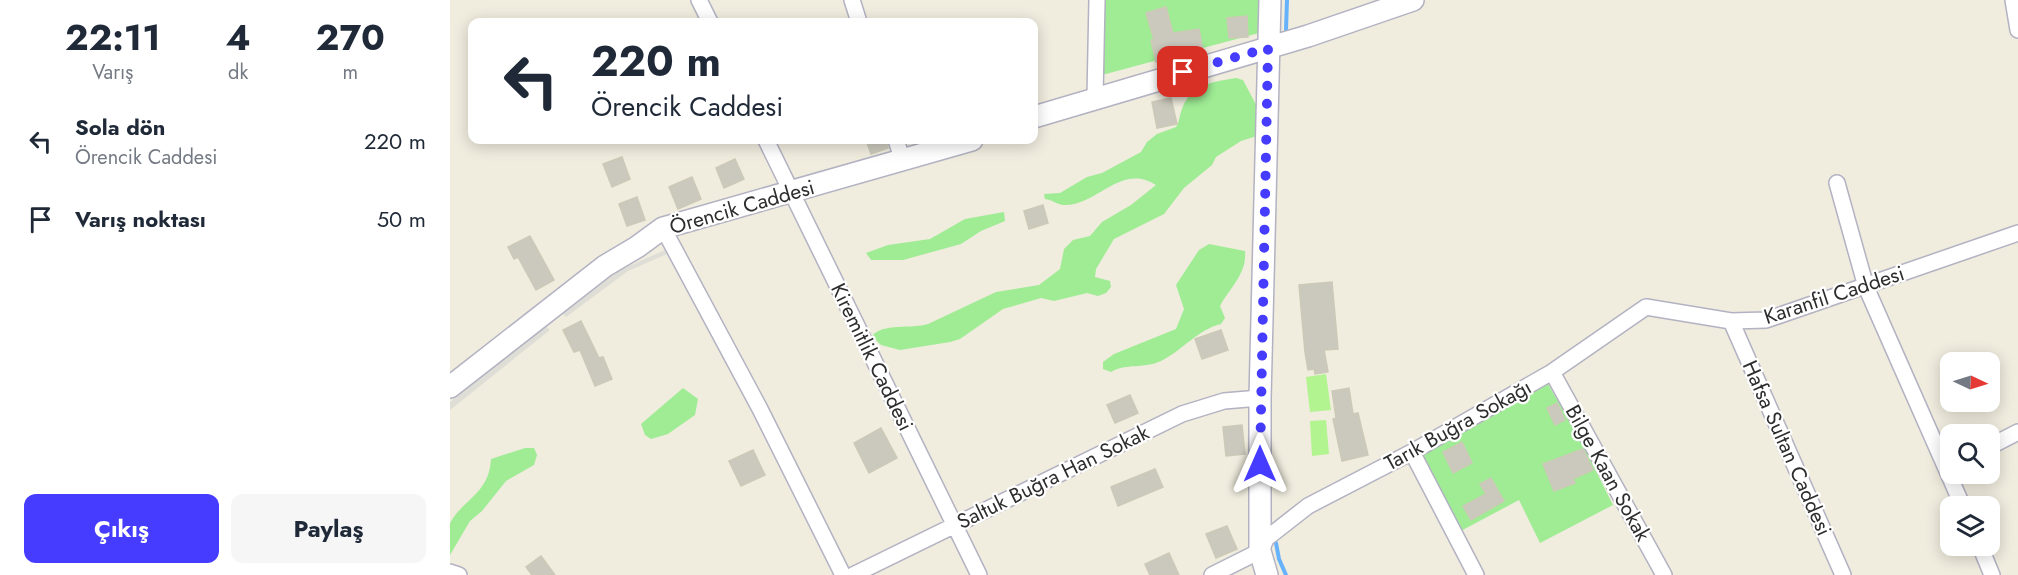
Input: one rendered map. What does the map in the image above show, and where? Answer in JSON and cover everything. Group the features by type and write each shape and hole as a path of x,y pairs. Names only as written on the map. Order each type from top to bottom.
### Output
{"street":[{"path":"699,0 708,18"},
{"path":"852,0 858,18"},
{"path":"1095,97 1097,0"},
{"path":"1267,575 1264,545 1260,398 1270,0"},
{"path":"1038,116 1095,97 1268,48 1413,0"},
{"path":"2013,0 2018,30"},
{"name":"Kiremitlik Caddesi","path":"768,144 979,575"},
{"path":"897,144 903,160"},
{"name":"Örencik Caddesi","path":"450,387 605,266 638,247 663,228 958,144"},
{"path":"1836,183 1866,287 1940,450"},
{"path":"663,228 760,409 843,575"},
{"name":"Karanfil Caddesi","path":"1646,307 1731,321 1766,320 2018,233"},
{"name":"Tarık Buğra Sokağı","path":"1212,575 1264,545 1288,520 1308,506 1412,452 1552,372 1646,307"},
{"name":"Hafsa Sultan Caddesi","path":"1731,321 1843,575"},
{"name":"Bilge Kaan Sokak","path":"1552,372 1664,575"},
{"name":"Saltuk Buğra Han Sokak","path":"853,575 1182,414 1224,401 1260,398"},
{"path":"2000,441 2018,432"},
{"path":"1412,452 1476,575"},
{"path":"1984,556 1992,575"},
{"path":"450,572 459,575"}],"green space":[{"path":"1104,0 1260,0 1259,33 1102,75"},
{"path":"1236,78 1243,80 1261,114 1257,136 1241,141 1216,157 1212,165 1184,188 1164,214 1114,239 1096,269 1095,277 1110,281 1111,287 1106,293 1098,296 1087,293 1054,301 1041,298 1003,309 960,339 950,342 900,350 881,345 872,336 883,329 928,324 996,292 1039,285 1060,269 1064,249 1073,240 1090,236 1102,222 1131,205 1156,185 1144,179 1121,181 1079,203 1067,205 1045,199 1044,194 1060,193 1087,177 1102,173 1141,152 1147,142 1157,134 1176,127 1186,101 1197,89 1211,83"},
{"path":"1004,212 1005,221 981,231 961,244 903,260 871,260 866,253 888,245 930,239 965,219"},
{"path":"1209,244 1245,251 1241,274 1220,306 1225,318 1221,324 1197,335 1161,361 1111,372 1103,369 1103,362 1114,354 1176,329 1184,309 1176,285 1199,250"},
{"path":"1326,374 1331,410 1310,412 1306,377"},
{"path":"1548,384 1579,437 1613,505 1540,543 1519,500 1457,533 1419,456"},
{"path":"683,388 698,399 695,415 668,434 651,439 645,435 641,424"},
{"path":"1326,420 1329,454 1312,456 1310,421"},
{"path":"525,448 534,448 537,455 534,465 506,481 482,511 470,521 450,555 450,523 481,488 486,480 491,459"}],"shaded area":[{"path":"665,250 667,254 628,271 566,317 563,314 620,270"},
{"path":"545,326 550,330 450,410 450,402"}],"building":[{"path":"1166,7 1173,33 1199,29 1203,50 1156,62 1151,40 1154,40 1146,13"},
{"path":"1247,16 1248,37 1229,38 1227,18"},
{"path":"1171,98 1177,124 1157,128 1152,102"},
{"path":"867,144 887,144 888,148 871,154"},
{"path":"622,157 630,179 612,187 603,164"},
{"path":"735,159 744,179 724,188 716,168"},
{"path":"692,177 701,199 678,209 669,187"},
{"path":"637,197 645,220 627,226 619,204"},
{"path":"1043,205 1048,223 1029,229 1024,211"},
{"path":"530,236 554,280 536,290 518,257 514,259 508,247"},
{"path":"1332,282 1338,349 1324,350 1328,372 1315,374 1314,369 1308,370 1299,285"},
{"path":"581,321 599,358 603,357 612,379 595,386 580,350 574,352 563,330"},
{"path":"1221,330 1228,350 1202,359 1195,339"},
{"path":"1349,388 1353,414 1358,413 1368,455 1342,461 1333,419 1336,418 1332,391"},
{"path":"1130,395 1138,413 1115,423 1107,405"},
{"path":"1557,403 1565,420 1555,425 1547,408"},
{"path":"1242,425 1245,454 1226,456 1223,427"},
{"path":"881,428 897,458 869,473 854,443"},
{"path":"1462,442 1472,463 1453,473 1443,452"},
{"path":"1583,449 1593,470 1573,479 1575,483 1554,491 1543,464"},
{"path":"753,450 765,475 741,486 729,461"},
{"path":"1155,469 1163,487 1118,506 1111,487"},
{"path":"1491,478 1504,501 1471,520 1463,506 1486,494 1480,484"},
{"path":"1227,526 1237,549 1216,558 1206,534"},
{"path":"1169,553 1179,575 1150,575 1145,564"},
{"path":"541,556 555,575 532,575 526,567"}],"waterway":[{"path":"1286,30 1287,0"},
{"path":"1276,543 1279,559 1286,575"}],"route":[{"path":"1183,72 1268,48 1260,464"}]}
